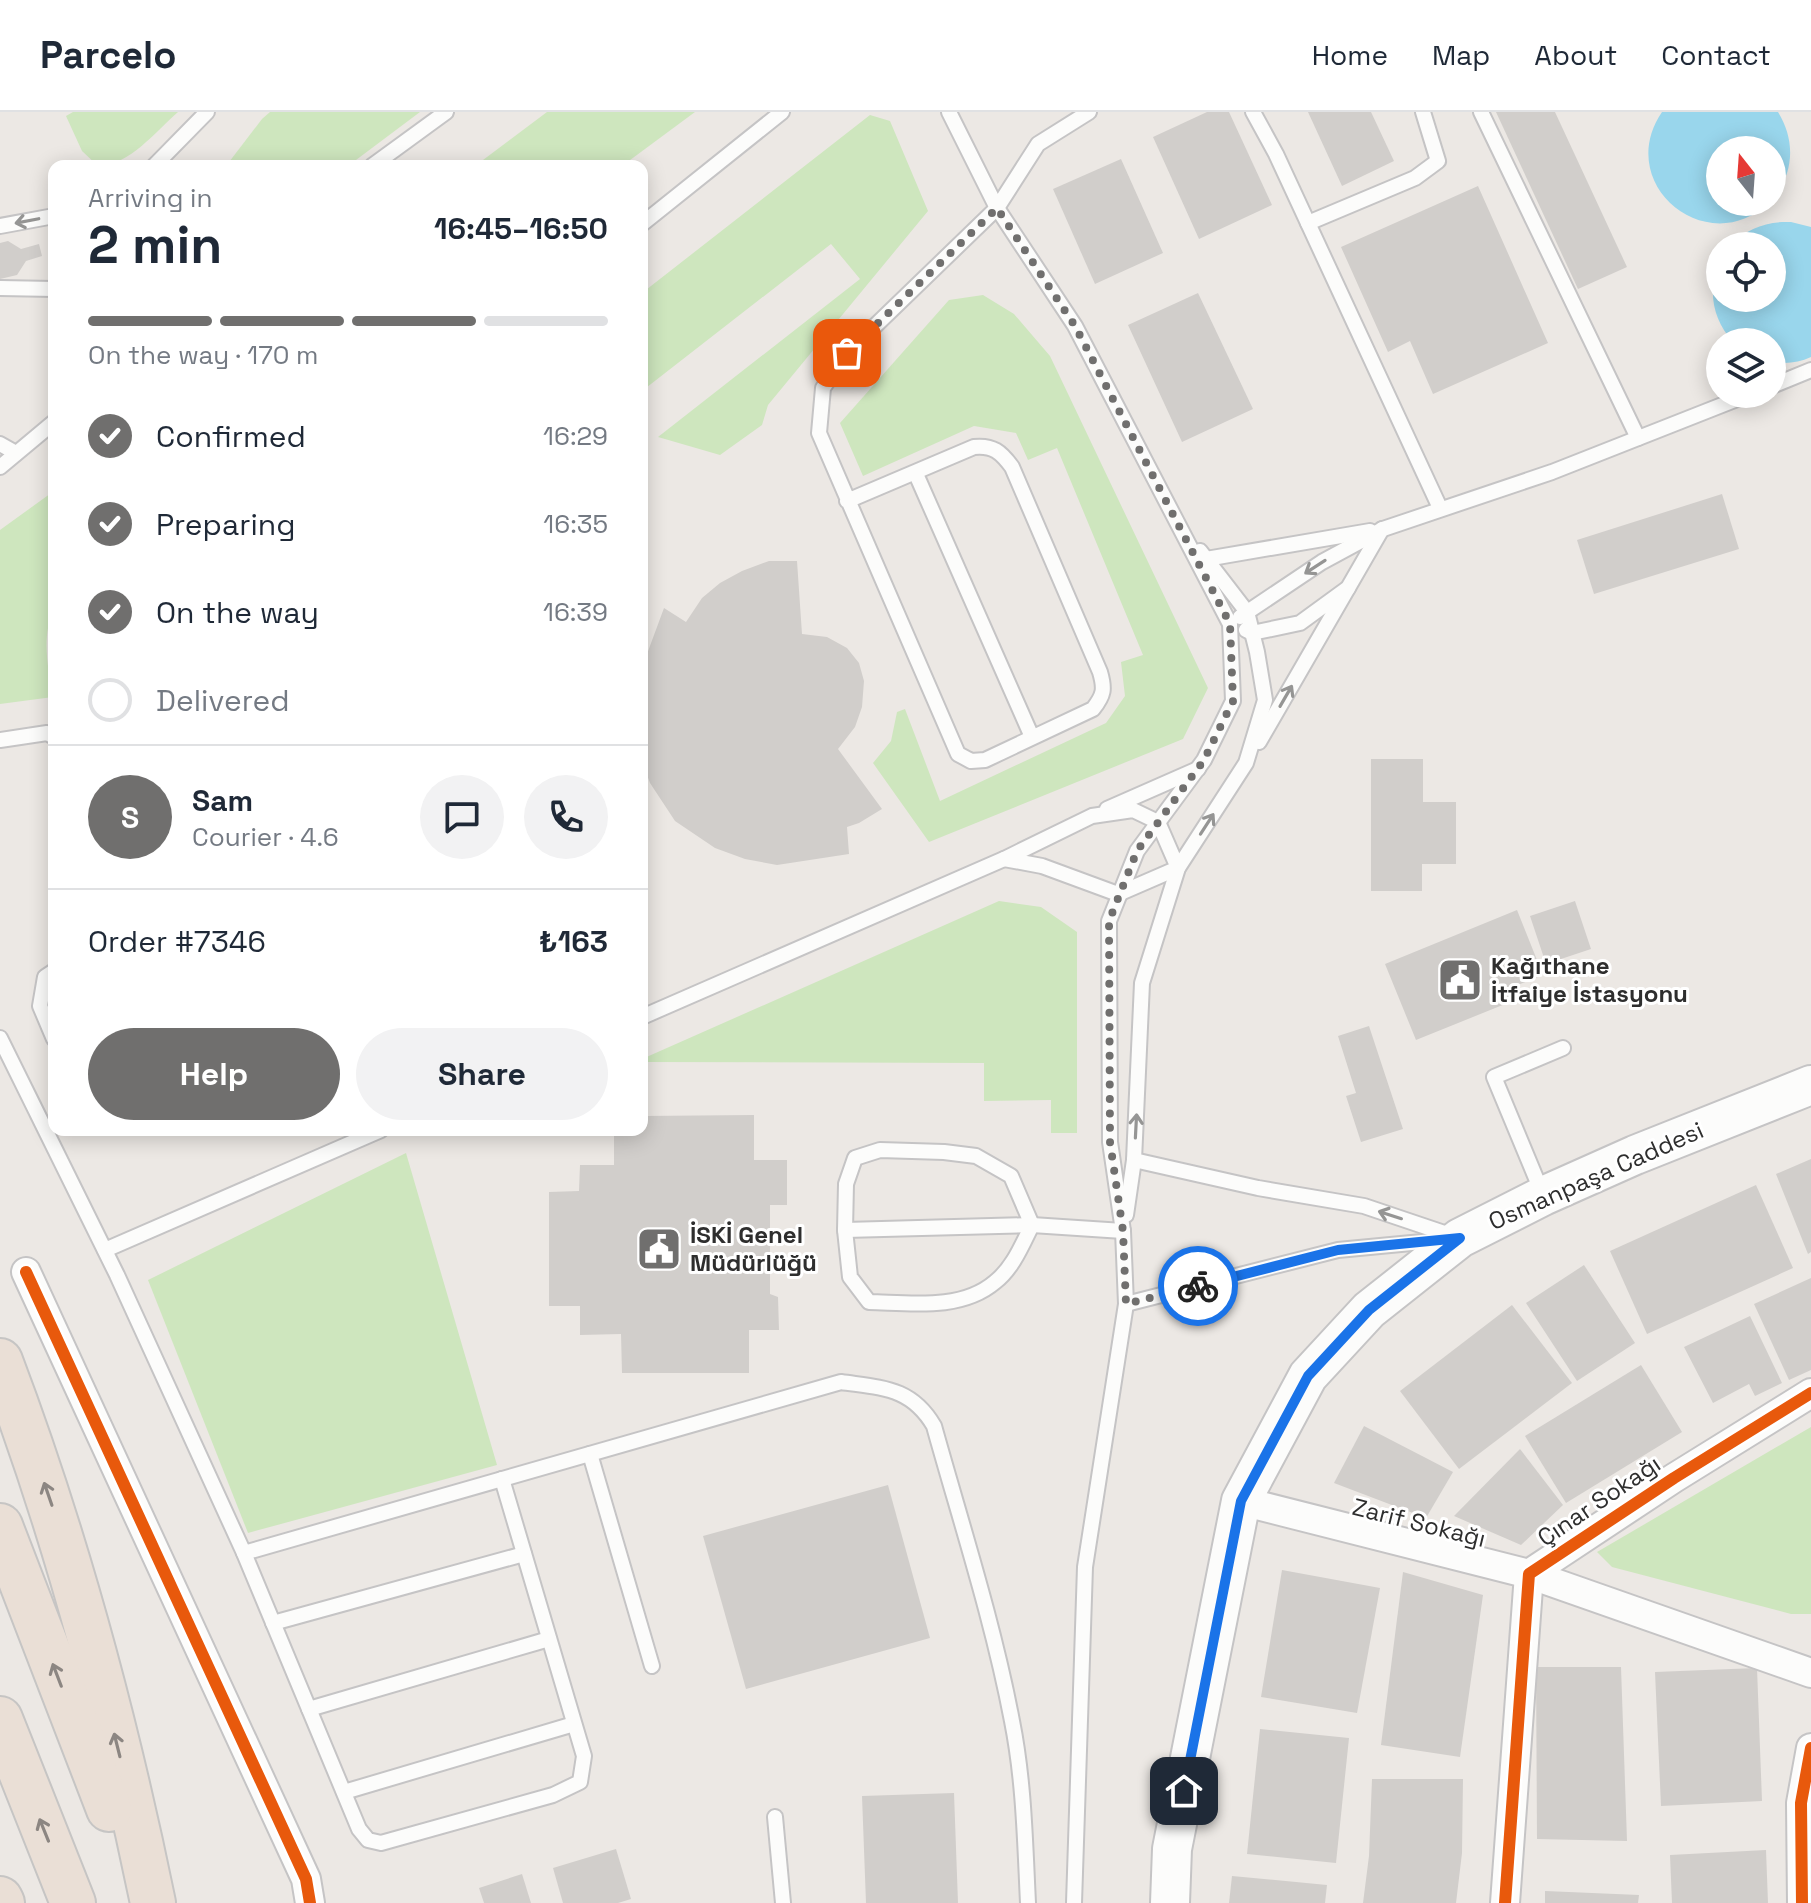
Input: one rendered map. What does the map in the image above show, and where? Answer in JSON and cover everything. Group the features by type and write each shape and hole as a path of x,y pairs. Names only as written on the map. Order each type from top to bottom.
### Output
{"highway":[{"path":"0,1361 61,1533 95,1653 150,1903"},
{"path":"0,1526 124,1849 150,1903"},
{"path":"0,1719 73,1903"}],"main road":[{"name":"Osmanpaşa Caddesi","path":"1170,1903 1172,1849 1241,1501 1308,1376 1369,1310 1460,1238 1635,1155 1811,1085"}],"street":[{"path":"26,1272 306,1879 310,1903"},
{"name":"Çınar Sokağı","path":"1505,1903 1529,1574 1674,1478 1811,1393"},
{"name":"Zarif Sokağı","path":"1241,1501 1529,1574 1811,1673"},
{"path":"1802,1903 1801,1803 1811,1748"}],"lane":[{"path":"160,160 207,112"},
{"path":"380,160 446,112"},
{"path":"648,219 782,112"},
{"path":"949,112 997,208 1075,326 1230,624 1233,701 1198,769 1137,851 1109,921 1110,1142 1123,1231 1126,1304 1085,1567 1074,1903"},
{"path":"847,501 974,447 993,448 1002,454 1012,467 1100,672 1105,688 1093,709 985,760 971,761 958,754 847,501 819,433 823,388 847,353 997,208 1038,144 1089,112"},
{"path":"1253,112 1276,154 1440,508"},
{"path":"1308,223 1415,178 1438,161 1423,112"},
{"path":"1481,112 1638,438"},
{"path":"0,226 48,217"},
{"path":"0,288 48,289"},
{"path":"1786,380 1811,370"},
{"path":"1230,624 1322,562 1383,529 1552,472 1714,408"},
{"path":"0,467 48,427"},
{"path":"0,444 16,453"},
{"path":"916,474 1032,737"},
{"path":"1166,501 1247,612 1265,700 1246,763"},
{"path":"1206,559 1383,529"},
{"path":"1123,1231 1134,1160 1142,983 1178,868 1246,763 1383,529"},
{"path":"1230,624 1252,633 1300,623 1348,588"},
{"path":"0,740 48,734"},
{"path":"648,1014 1004,859 1198,769"},
{"path":"1092,816 1133,810 1158,822 1178,868"},
{"path":"1004,859 1042,866 1118,894 1178,868"},
{"path":"48,975 45,977 40,1006 48,1025"},
{"path":"0,1038 48,1135"},
{"path":"1543,1196 1494,1077 1563,1048"},
{"path":"49,1136 105,1250 244,1553 359,1829 368,1840 381,1843 553,1795 580,1782 584,1756 502,1479"},
{"path":"105,1250 367,1136"},
{"path":"880,1150 976,1156 1011,1176 1032,1225 1016,1257 995,1283 963,1299 930,1303 869,1302 850,1277 845,1230 846,1184 855,1158 880,1150"},
{"path":"1134,1160 1258,1188 1364,1206 1460,1238"},
{"path":"845,1230 1032,1225 1123,1231"},
{"path":"1126,1304 1338,1250 1460,1238"},
{"path":"244,1553 841,1382 890,1389 922,1406 934,1426 991,1632 1013,1721 1023,1792 1028,1903"},
{"path":"590,1454 652,1666"},
{"path":"273,1623 524,1554"},
{"path":"309,1709 549,1639"},
{"path":"344,1792 574,1724"},
{"path":"775,1817 783,1903"}],"green space":[{"path":"73,112 178,112 120,160 92,160 82,151 66,116"},
{"path":"270,112 420,112 356,160 231,160"},
{"path":"547,112 695,112 630,160 483,160"},
{"path":"870,115 890,121 928,211 768,405 762,425 720,455 658,437 860,279 831,244 648,386 648,288"},
{"path":"983,295 1014,314 1050,356 1208,688 1183,739 929,842 873,763 891,741 897,712 905,709 940,801 1106,723 1125,696 1121,662 1143,655 1057,448 1028,460 1016,433 974,426 863,476 840,423 949,300"},
{"path":"48,495 48,698 0,704 0,530"},
{"path":"999,901 1041,907 1077,932 1077,1133 1051,1133 1051,1100 984,1101 984,1063 648,1062 648,1056"},
{"path":"406,1153 497,1465 248,1533 148,1280"},
{"path":"1811,1427 1811,1614 1791,1614 1612,1567 1597,1552"}],"water":[{"path":"1662,112 1778,112 1788,134 1790,157 1786,175 1786,136 1706,136 1706,216 1748,216 1720,223 1695,219 1674,206 1658,188 1649,165 1650,139"},
{"path":"1791,222 1811,227 1811,357 1797,362 1786,363 1786,328 1723,328 1716,312 1786,312 1786,232 1749,232 1774,223"}],"building":[{"path":"1207,112 1229,112 1272,205 1199,239 1153,137"},
{"path":"1308,112 1371,112 1394,161 1342,186"},
{"path":"1496,112 1555,112 1627,267 1578,289"},
{"path":"1121,159 1163,253 1095,284 1053,189"},
{"path":"1478,186 1548,343 1433,394 1410,341 1388,352 1341,247"},
{"path":"8,241 21,249 39,244 42,256 26,261 17,275 0,279 0,243"},
{"path":"1198,293 1253,409 1182,442 1128,325"},
{"path":"1722,494 1739,549 1594,594 1577,540"},
{"path":"769,561 797,561 802,634 827,637 847,648 859,663 864,681 862,707 855,727 838,749 882,809 847,827 849,854 777,865 745,859 715,848 675,821 648,778 648,651 664,608 686,622 702,598 742,571"},
{"path":"1371,759 1423,759 1423,802 1456,802 1456,864 1422,864 1422,891 1371,891"},
{"path":"1575,901 1591,949 1546,964 1530,916"},
{"name":"Kağıthane İtfaiye İstasyonu","path":"1517,910 1543,975 1515,986 1520,998 1416,1040 1385,964"},
{"path":"1369,1026 1403,1129 1361,1142 1346,1096 1356,1093 1338,1036"},
{"name":"İSKİ Genel Müdürlüğü","path":"754,1115 754,1160 787,1160 787,1205 770,1205 770,1294 778,1297 779,1330 749,1330 749,1373 622,1373 621,1334 580,1335 580,1306 549,1306 549,1192 579,1191 580,1165 614,1165 614,1136 648,1136 648,1116"},
{"path":"1811,1159 1811,1252 1808,1254 1776,1174"},
{"path":"1756,1185 1793,1268 1647,1334 1610,1251"},
{"path":"1584,1265 1635,1343 1577,1381 1526,1303"},
{"path":"1811,1278 1811,1370 1789,1380 1754,1304"},
{"path":"1512,1305 1572,1383 1459,1469 1400,1391"},
{"path":"1750,1316 1782,1383 1755,1396 1749,1384 1713,1403 1684,1347"},
{"path":"1641,1365 1682,1432 1566,1503 1525,1436"},
{"path":"1364,1426 1453,1472 1426,1518 1334,1483"},
{"path":"1520,1449 1563,1505 1521,1545 1454,1516"},
{"path":"888,1485 930,1638 746,1689 703,1536"},
{"path":"1282,1570 1380,1588 1357,1713 1261,1697"},
{"path":"1403,1572 1483,1595 1460,1757 1381,1745"},
{"path":"1536,1667 1621,1667 1627,1841 1537,1839"},
{"path":"1757,1668 1762,1801 1661,1806 1655,1672"},
{"path":"1260,1729 1349,1738 1336,1863 1247,1854"},
{"path":"1372,1779 1463,1779 1462,1853 1456,1903 1363,1903 1369,1856"},
{"path":"954,1793 958,1903 866,1903 862,1796"},
{"path":"616,1849 631,1899 618,1903 563,1903 553,1868"},
{"path":"1766,1850 1768,1903 1672,1903 1670,1855"},
{"path":"522,1874 531,1903 484,1903 479,1888"},
{"path":"1232,1876 1327,1885 1325,1903 1229,1903"},
{"path":"1545,1891 1639,1895 1638,1903 1545,1903"}],"cycle path":[{"path":"26,1272 306,1879 310,1903"},
{"path":"1505,1903 1529,1574 1674,1478 1811,1393"},
{"path":"1802,1903 1801,1803 1811,1748"}],"way so far":[{"path":"847,353 997,208 1075,326 1230,624 1233,701 1204,760 1137,851 1109,921 1110,1142 1123,1231 1126,1304 1198,1286"}],"place":[{"name":"Kağıthane İtfaiye İstasyonu","path":"1460,980"},
{"name":"İSKİ Genel Müdürlüğü","path":"659,1249"}],"route":[{"path":"1184,1791 1241,1501 1308,1376 1369,1310 1460,1238 1338,1250 1198,1286"}]}
